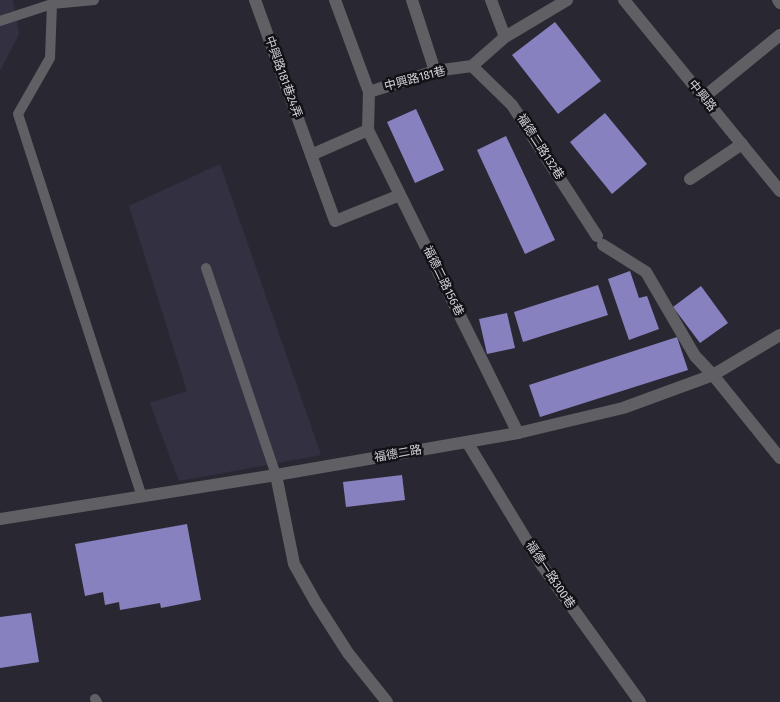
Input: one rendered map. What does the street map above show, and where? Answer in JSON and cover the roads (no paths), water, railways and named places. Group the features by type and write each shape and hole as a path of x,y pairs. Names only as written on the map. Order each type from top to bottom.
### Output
{"street":[{"name":"中興路181巷24弄","path":"255,0 335,221 400,195"},
{"path":"335,0 369,92"},
{"path":"412,0 435,71"},
{"path":"491,0 505,37"},
{"path":"472,66 505,37 567,0"},
{"name":"中興路","path":"624,0 780,191"},
{"path":"704,98 780,34"},
{"name":"中興路181巷","path":"368,130 369,92 435,71 472,66"},
{"name":"福德二路132巷","path":"472,66 512,105 600,240 646,272 695,356 713,375 780,458"},
{"path":"311,155 368,130"},
{"name":"福德二路156巷","path":"368,130 518,433"},
{"path":"690,179 742,144"},
{"name":"福德二路","path":"0,519 276,475 518,433 623,408 713,375 780,335"},
{"name":"福德一路300巷","path":"467,442 541,564 640,702"},
{"path":"276,475 294,564 348,653 386,702"}],"lane":[{"path":"0,21 52,4 94,0"},
{"path":"52,4 50,58 18,114 142,497"},
{"path":"206,268 276,475"}]}
